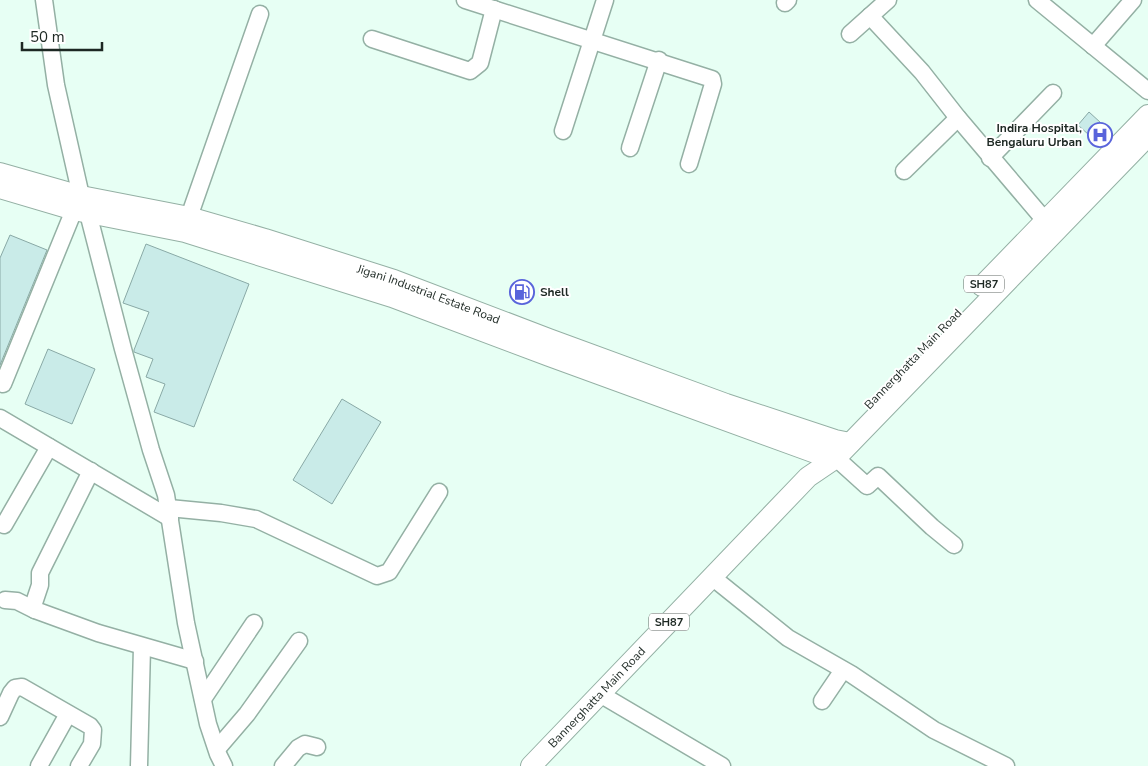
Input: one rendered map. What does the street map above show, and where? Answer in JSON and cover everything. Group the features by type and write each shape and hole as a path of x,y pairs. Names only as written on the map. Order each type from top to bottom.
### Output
{"main road":[{"name":"Bannerghatta Main Road","path":"533,765 1049,226 1148,115"},
{"name":"Bannerghatta Main Road","path":"1049,226 1148,136"},
{"name":"Jigani Industrial Estate Road","path":"0,173 81,206 189,217 394,280 836,449"},
{"name":"Jigani Industrial Estate Road","path":"0,188 185,232 392,297 549,356 836,449"}],"street":[{"path":"44,0 56,85 81,206 166,495 186,623 217,759"},
{"path":"464,0 710,77 714,81 689,164"},
{"path":"563,131 605,0"},
{"path":"850,34 888,0"},
{"path":"1037,0 1148,91"},
{"path":"1093,46 1133,0"},
{"path":"372,40 470,71 480,63 494,9"},
{"path":"189,217 260,14"},
{"path":"870,16 922,72 990,158 1049,226"},
{"path":"630,148 659,60"},
{"path":"990,158 1053,93"},
{"path":"904,171 958,118"},
{"path":"3,384 81,206"},
{"path":"2,424 49,446 91,471 170,513 221,513 256,519 377,576 389,572 440,492"},
{"path":"4,525 49,446"},
{"path":"836,449 867,486 878,476 954,545"},
{"path":"35,610 34,603 40,585 40,573 91,471"},
{"path":"712,577 788,638 843,670 934,730 1006,766"},
{"path":"5,600 17,601 35,610 98,633 195,661"},
{"path":"203,699 254,623"},
{"path":"217,759 298,641"},
{"path":"139,766 142,647"},
{"path":"822,701 843,670"},
{"path":"0,717 11,693 15,688 22,687 90,726 93,730 92,744 79,766"},
{"path":"600,694 722,766"},
{"path":"39,766 68,714"},
{"path":"283,766 298,748 305,744 318,747"}],"building":[{"path":"1089,112 1113,134 1101,146 1078,125"},
{"path":"10,235 47,250 0,365 0,258"},
{"path":"146,244 249,284 194,427 154,412 165,384 146,377 153,359 134,352 149,312 123,303"},
{"path":"48,349 95,369 72,424 25,404"},
{"path":"342,399 381,422 332,504 293,480"}],"place":[{"name":"Indira Hospital, Bengaluru Urban","path":"1100,135"},
{"name":"Shell","path":"522,292"}]}
